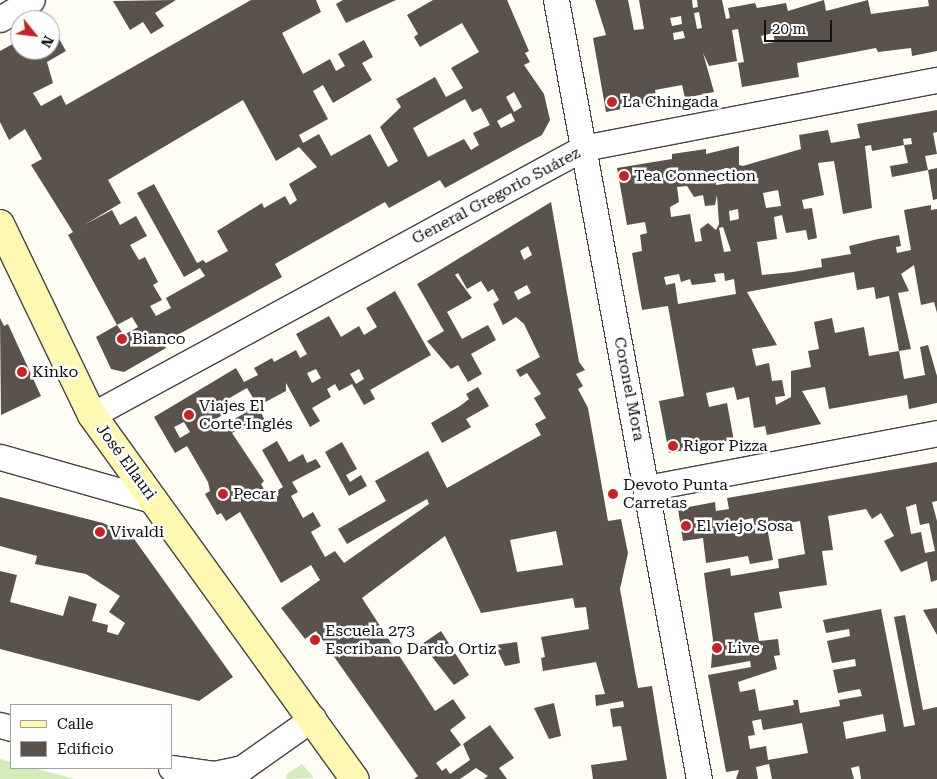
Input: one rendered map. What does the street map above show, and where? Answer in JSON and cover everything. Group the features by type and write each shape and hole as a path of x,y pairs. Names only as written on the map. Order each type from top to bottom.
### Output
{"street":[{"path":"0,19 32,0"},
{"name":"Coronel Mora","path":"556,0 699,779"},
{"name":"General Gregorio Suárez","path":"92,415 583,148 937,80"},
{"name":"José Ellauri","path":"0,224 92,415 313,718 355,779"},
{"path":"647,488 937,433"},
{"path":"0,457 154,501"},
{"path":"172,768 214,774 245,774 313,718"}],"green space":[{"path":"0,759 10,762 10,769 37,769 76,779 0,779"},
{"path":"302,764 314,778 286,779 287,774"}],"building":[{"path":"176,0 155,13 164,26 151,34 143,22 130,30 113,1"},
{"path":"251,0 316,0 321,12 282,33 303,74 330,59 336,71 345,66 338,54 364,40 373,57 362,63 372,80 333,103 323,85 313,91 328,119 299,135 303,143 319,134 331,156 370,134 388,167 398,161 380,127 401,107 396,99 435,77 446,97 463,88 451,68 479,52 462,23 420,47 414,37 418,34 407,15 433,0 507,0 529,51 525,53 530,62 524,65 544,94 550,120 542,135 445,188 440,180 389,208 385,202 275,264 282,277 163,343 166,348 124,372 111,369 96,337 117,325 68,235 73,232 31,165 42,159 25,129 9,140 0,122 0,51 10,46 10,60 50,60 47,62 53,83 33,93 41,106 61,95 66,105","holes":["514,92 522,107 514,112 506,97","465,99 472,112 481,108 490,125 473,133 479,145 471,150 464,139 428,157 413,128","243,100 276,161 299,147 317,167 289,184 297,200 290,205 285,196 264,208 262,203 217,231 228,251 206,263 203,260 197,263 154,184 137,193 184,277 200,268 205,276 166,298 171,308 156,316 150,306 162,300 153,285 158,282 145,257 139,260 130,245 147,236 136,216 120,225 112,210 84,225 121,203 108,180","511,113 515,121 501,128 497,121","132,317 138,327 124,335 117,325"]},
{"path":"343,0 396,0 346,23 336,4"},
{"path":"595,0 628,0 634,30 644,29 639,0 692,0 693,8 698,7 697,0 722,0 726,19 730,18 728,8 755,3 757,8 786,3 788,11 824,0 826,11 868,0 871,14 929,6 928,0 937,0 937,51 912,56 911,48 878,52 876,48 797,63 799,77 742,87 738,63 744,62 738,29 732,30 737,61 709,66 703,53 714,92 685,98 682,85 655,90 657,102 606,112 593,38 606,35","holes":["699,12 702,28 697,29 694,13","681,16 682,24 672,26 670,18","683,31 685,38 674,40 673,33","773,33 775,42 763,44 761,36"]},
{"path":"60,40 66,51 60,54"},
{"path":"937,110 937,132 933,133 937,154 925,156 928,170 892,177 890,166 908,163 904,145 872,151 871,145 865,146 872,208 843,214 834,161 818,163 824,195 802,200 804,209 812,208 817,238 808,240 806,230 786,233 782,215 774,217 777,239 757,242 762,275 822,267 821,259 851,254 849,246 878,239 899,235 901,246 896,247 897,253 911,250 904,210 931,205 931,210 937,209 937,313 934,302 921,305 914,265 901,274 909,291 898,293 911,349 899,351 904,379 925,375 920,347 928,345 937,376 937,403 909,409 907,395 829,409 825,387 802,391 821,424 767,435 765,426 754,428 749,397 737,400 734,387 706,393 709,407 727,403 734,441 669,453 659,401 684,396 668,306 642,310 632,253 642,251 640,235 647,233 645,222 627,225 617,168 672,159 672,154 706,149 706,154 739,146 739,165 743,166 801,149 799,135 828,130 831,143 860,138 857,124","holes":["911,138 912,144 904,145 903,139","728,168 730,183 716,185 714,171","695,170 697,180 685,182 681,174","687,186 694,197 703,195 705,206 715,205 717,195 719,224 716,230 708,223 700,229 702,241 695,242 690,214 671,217 670,207 679,202 677,187","778,190 781,206 766,208 763,193","738,209 739,219 730,221 729,211","723,227 731,251 724,252 719,228","854,272 857,290 874,287 876,299 889,296 899,351 869,356 864,327 835,333 832,318 814,322 819,349 808,351 811,367 791,371 791,397 776,405 775,397 785,396 782,380 772,381 769,363 756,366 752,349 777,345 747,292","724,273 725,281 734,279 736,294 678,304 675,283 666,285 664,277 679,274 681,282 690,279 692,285 716,282 714,274"]},
{"path":"937,168 937,199 933,200 928,170"},
{"path":"551,202 579,362 585,370 576,374 583,386 578,389 588,408 608,521 621,519 628,553 620,589 638,688 652,686 667,779 593,779 591,765 627,760 621,726 613,727 610,709 624,707 623,701 596,706 595,695 605,694 596,662 543,671 541,658 545,657 541,637 589,629 586,607 575,608 573,598 481,613 445,536 362,598 435,711 453,699 466,718 450,730 461,745 436,763 442,771 446,768 450,774 470,760 463,744 490,725 514,758 499,768 507,779 484,779 488,776 476,768 460,779 414,779 418,776 316,631 305,639 281,608 320,580 311,565 281,583 240,512 226,521 221,513 217,515 205,494 210,491 208,482 187,446 175,453 154,417 236,368 244,382 258,375 254,368 272,358 274,362 296,350 300,358 307,354 296,334 329,316 341,337 359,326 364,335 377,327 366,308 395,291 431,355 370,390 375,399 364,405 352,384 339,391 335,384 327,389 331,397 312,408 320,421 310,427 286,383 286,391 258,406 266,423 254,430 250,423 232,433 264,481 261,484 268,496 283,487 262,450 277,441 289,462 303,454 307,463 316,459 321,467 292,482 298,492 291,496 303,518 313,512 321,526 311,532 325,557 335,551 344,563 429,504 427,499 347,544 338,529 386,501 375,481 428,451 447,488 541,435 535,424 546,418 534,398 541,394 527,373 520,377 516,370 540,357 524,324 516,317 503,325 493,304 499,300 493,289 488,292 481,281 467,289 458,273 455,275 472,298 447,312 462,339 488,325 496,340 471,354 482,374 468,382 458,365 451,369 427,341 444,331 417,284","holes":["528,246 532,255 524,260 520,251","527,285 531,293 518,300 514,292","316,369 321,378 312,383 307,373","359,369 364,379 356,384 350,374","247,388 258,406 216,429 212,421 232,410 226,400","184,422 190,432 180,438 174,427","556,531 563,565 517,572 510,540"]},
{"path":"0,318 4,326 8,324 41,396 1,415"},
{"path":"478,387 489,406 466,419 471,427 442,443 431,423 460,406 469,399 466,394"},
{"path":"342,442 357,469 346,475 350,482 361,475 367,486 349,496 325,452"},
{"path":"937,462 937,501 932,502 937,521 937,580 931,582 927,561 901,572 884,541 894,536 881,513 872,519 866,509 828,516 833,550 822,551 827,585 779,592 782,608 754,613 759,641 778,639 780,655 774,656 777,669 738,682 740,692 755,689 759,711 794,705 793,700 798,700 800,713 840,706 839,700 862,696 860,689 838,693 833,670 856,666 855,659 832,663 827,641 850,636 849,629 826,633 823,620 881,609 904,727 915,725 894,617 905,615 923,710 937,707 937,779 861,779 859,766 851,768 854,779 772,779 769,764 756,767 758,779 736,779 739,770 726,772 708,675 751,667 750,661 711,668 713,640 704,573 730,568 731,576 779,568 778,559 805,554 800,521 767,527 773,560 750,564 748,556 706,563 703,538 683,541 678,509 715,502 716,511 729,509 727,498","holes":["916,504 920,525 929,523 935,551 925,553 921,532 911,534 906,507","753,518 755,529 745,531 743,520","883,714 886,731 846,739 843,722","761,719 763,730 802,723 808,753 768,760 766,746 750,749 748,736 755,735 752,721"]},
{"path":"0,497 103,523 132,536 233,677 199,701 0,649 0,571 17,575 10,602 63,616 69,596 97,604 92,621 108,625 107,632 118,635 125,623 109,612 120,596 86,574 35,564 37,556 0,546"},
{"path":"937,608 937,635 923,610"},
{"path":"441,631 469,675 454,685 422,644"},
{"path":"517,642 520,663 505,666 495,645"},
{"path":"554,703 561,736 549,739 534,708"}],"place":[{"name":"La Chingada","path":"612,102"},
{"name":"Tea Connection","path":"624,176"},
{"name":"Bianco","path":"122,339"},
{"name":"Kinko","path":"22,372"},
{"name":"Viajes El Corte Inglés","path":"189,415"},
{"name":"Rigor Pizza","path":"673,446"},
{"name":"Pecar","path":"223,494"},
{"name":"Devoto Punta Carretas","path":"613,494"},
{"name":"El viejo Sosa","path":"686,526"},
{"name":"Vivaldi","path":"100,532"},
{"name":"Escuela 273 Escribano Dardo Ortiz","path":"315,640"},
{"name":"Live","path":"717,648"}]}
